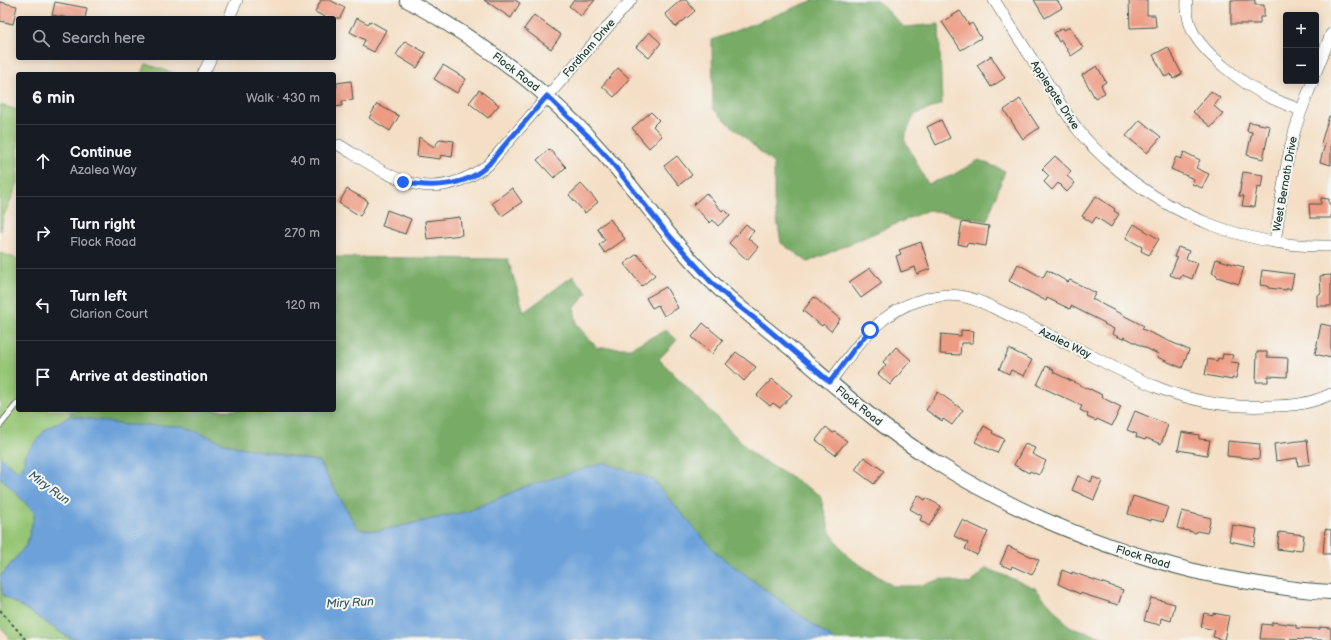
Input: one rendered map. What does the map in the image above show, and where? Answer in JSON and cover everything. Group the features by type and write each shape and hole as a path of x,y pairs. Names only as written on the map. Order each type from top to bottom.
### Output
{"street":[{"path":"230,16 237,0"},
{"name":"Flock Road","path":"407,0 463,32 547,96 609,159 667,233 711,282 871,416 935,462 1017,508 1093,541 1140,557 1226,578 1331,592"},
{"name":"Fordham Drive","path":"339,145 403,182 432,186 447,185 476,174 488,165 631,0"},
{"name":"Applegate Drive","path":"994,0 1076,128 1098,152 1146,192 1191,216 1244,236 1275,242 1331,246"},
{"path":"1187,0 1188,18 1193,31 1209,53 1250,86 1267,96 1301,110"},
{"path":"1319,64 1331,34"},
{"path":"204,72 209,60"},
{"name":"West Bernath Drive","path":"1275,242 1285,172 1291,145 1301,110 1311,84"},
{"name":"Azalea Way","path":"830,382 858,344 870,330 885,317 898,308 911,302 946,295 975,299 1133,376 1160,388 1184,396 1208,402 1258,407 1306,404 1331,394"}],"lane":[{"path":"0,424 16,405"}],"path":[{"path":"0,610 26,640"}],"green space":[{"path":"814,0 877,0 904,27 939,24 942,104 914,115 904,139 928,184 951,176 979,160 1005,171 987,221 928,210 808,262 781,243 774,201 774,164 713,109 712,40"},
{"path":"146,64 170,72 143,72"},
{"path":"0,105 16,109 16,188 4,215 0,231"},
{"path":"0,253 16,258 16,412 71,412 70,416 46,429 23,469 17,470 0,457"},
{"path":"336,257 508,259 524,312 573,276 587,293 574,309 577,325 597,348 630,348 666,330 677,340 659,359 754,455 820,495 830,532 848,557 893,586 918,586 942,579 970,584 986,568 1035,588 1071,628 1113,640 834,640 717,554 651,478 524,487 469,511 378,531 358,529 319,461 229,445 182,426 125,425 70,416 71,412 336,412"},
{"path":"0,477 35,512 27,544 0,577"},
{"path":"0,580 3,596 66,636 79,640 11,640 0,626"}],"water":[{"name":"Miry Run","path":"70,416 125,425 182,426 229,445 319,462 358,529 378,531 469,511 524,487 604,463 651,478 717,554 834,640 268,640 259,635 237,640 100,640 98,638 79,640 66,636 3,596 0,577 27,544 35,513 0,477 0,457 17,470 23,469 24,456 46,429"}],"building":[{"path":"321,0 330,0 345,8 340,18 336,18 336,16 323,16 315,12"},
{"path":"484,0 515,0 520,3 511,18"},
{"path":"574,0 595,0 581,16 569,6"},
{"path":"681,0 686,0 695,11 676,27 665,14"},
{"path":"1034,0 1057,0 1062,8 1045,18"},
{"path":"1129,0 1147,0 1147,15 1155,15 1156,27 1130,28"},
{"path":"1231,0 1255,0 1255,5 1264,5 1264,17 1260,17 1260,24 1231,24"},
{"path":"0,2 17,6 13,24 0,21"},
{"path":"55,2 87,8 85,16 52,15"},
{"path":"960,11 969,25 972,23 981,38 961,50 942,22"},
{"path":"534,15 561,35 551,49 524,29"},
{"path":"357,18 368,24 370,21 386,30 374,52 362,46 365,40 350,32"},
{"path":"1070,27 1083,48 1071,56 1061,40 1059,42 1054,33 1063,28 1064,30"},
{"path":"649,32 661,43 649,58 636,47"},
{"path":"405,41 426,53 417,68 396,55"},
{"path":"1168,47 1182,74 1173,79 1171,74 1165,77 1153,55"},
{"path":"991,56 1005,78 991,87 977,65"},
{"path":"443,65 466,79 457,93 434,79"},
{"path":"1097,66 1106,82 1101,85 1105,93 1095,98 1082,75"},
{"path":"618,68 630,79 614,97 602,86"},
{"path":"351,81 353,100 342,101 342,106 336,107 336,87 337,83"},
{"path":"479,90 499,105 488,118 469,103"},
{"path":"1211,91 1220,98 1214,106 1223,114 1211,127 1193,112"},
{"path":"1020,99 1039,128 1023,139 1004,110"},
{"path":"377,104 399,116 390,131 369,118"},
{"path":"651,112 659,120 653,126 662,136 649,148 632,128"},
{"path":"1329,116 1331,116 1331,165 1320,162 1325,144 1321,143"},
{"path":"941,120 950,138 936,145 927,127"},
{"path":"1140,120 1161,137 1147,153 1126,136"},
{"path":"1249,122 1270,126 1263,159 1247,155 1252,132 1247,131"},
{"path":"419,137 434,147 440,139 454,141 452,157 441,155 440,159 417,156"},
{"path":"549,149 566,167 554,178 537,160"},
{"path":"1184,152 1200,160 1196,168 1209,174 1202,188 1192,184 1194,179 1171,169 1176,157 1181,159"},
{"path":"677,156 692,175 679,185 664,166"},
{"path":"1055,156 1071,171 1067,176 1075,183 1067,192 1058,183 1052,190 1044,182 1049,176 1042,169"},
{"path":"1243,172 1263,175 1261,188 1257,187 1254,207 1242,206 1244,196 1239,196"},
{"path":"581,184 598,202 585,213 569,195"},
{"path":"512,188 522,202 502,216 492,203"},
{"path":"347,189 368,201 360,216 339,203"},
{"path":"706,193 722,211 724,209 730,215 718,226 713,220 710,223 693,205"},
{"path":"1096,196 1115,209 1114,211 1119,214 1111,227 1096,217 1092,223 1082,216"},
{"path":"1321,198 1329,199 1329,204 1331,204 1331,218 1310,218 1309,204 1321,204"},
{"path":"387,210 411,219 405,234 382,226"},
{"path":"460,217 462,235 427,239 425,221"},
{"path":"610,219 625,239 605,253 599,245 605,240 597,228"},
{"path":"962,222 989,226 986,246 967,243 966,246 958,244"},
{"path":"746,224 754,231 748,238 758,247 747,260 729,243"},
{"path":"1134,224 1159,239 1149,255 1141,251 1142,247 1126,238"},
{"path":"921,242 930,269 917,274 915,267 901,272 896,256 901,254 899,250"},
{"path":"1178,247 1189,251 1186,259 1198,263 1192,279 1182,275 1180,279 1170,275 1177,258 1174,257"},
{"path":"637,254 655,275 642,286 624,264"},
{"path":"1216,259 1244,267 1239,284 1217,277 1217,275 1212,273"},
{"path":"1018,264 1043,278 1047,270 1068,282 1070,280 1096,293 1092,299 1144,326 1142,329 1189,350 1182,368 1157,357 1158,354 1124,337 1123,339 1112,334 1114,329 1104,324 1105,323 1071,306 1070,309 1047,298 1046,301 1009,281"},
{"path":"870,268 882,283 861,298 849,282"},
{"path":"1262,270 1294,274 1291,289 1286,290 1268,288 1268,286 1260,285"},
{"path":"1331,275 1331,306 1317,306 1317,295 1321,293 1320,276"},
{"path":"666,287 678,308 664,316 658,305 652,308 646,298"},
{"path":"814,297 840,319 831,331 803,311"},
{"path":"703,323 723,340 712,354 692,337"},
{"path":"1321,324 1331,326 1331,358 1315,354"},
{"path":"961,330 974,331 973,343 961,343 960,355 940,354 941,334 961,336"},
{"path":"896,347 911,360 890,385 878,374 886,365 883,362"},
{"path":"1009,349 1032,360 1024,376 1011,370 1009,374 999,369"},
{"path":"736,352 756,367 744,381 726,364"},
{"path":"1257,352 1267,352 1267,357 1288,358 1287,377 1268,376 1268,382 1256,382"},
{"path":"1223,354 1233,355 1231,362 1239,363 1236,378 1232,378 1232,380 1205,375 1208,359 1217,361 1218,358 1222,359"},
{"path":"1046,366 1054,370 1053,372 1102,395 1101,397 1121,407 1112,426 1097,419 1096,421 1087,417 1088,414 1080,410 1082,406 1037,385"},
{"path":"772,379 792,395 780,408 773,403 770,406 757,395"},
{"path":"938,392 963,410 952,425 943,419 942,421 926,410"},
{"path":"1135,411 1168,425 1161,444 1146,438 1145,440 1136,437 1137,434 1127,430"},
{"path":"984,426 993,431 992,433 1004,439 997,453 975,442"},
{"path":"826,427 847,441 835,455 816,440"},
{"path":"1182,432 1199,435 1199,439 1210,440 1207,455 1178,450"},
{"path":"1307,440 1310,464 1298,466 1297,458 1276,461 1274,444"},
{"path":"1228,441 1260,444 1259,459 1227,456"},
{"path":"1025,444 1035,448 1032,454 1046,461 1039,475 1030,471 1029,473 1014,465"},
{"path":"864,457 884,471 874,484 855,470"},
{"path":"1078,476 1091,482 1093,477 1102,481 1094,500 1072,490"},
{"path":"918,495 925,500 926,498 941,506 929,526 920,520 922,516 910,509"},
{"path":"1133,496 1168,507 1163,522 1151,519 1151,521 1128,514"},
{"path":"1182,511 1211,518 1207,533 1197,531 1196,533 1177,528"},
{"path":"962,520 988,532 977,555 965,549 968,543 954,536"},
{"path":"1232,525 1257,529 1254,546 1229,541"},
{"path":"1325,529 1331,530 1331,554 1323,554"},
{"path":"1279,532 1304,535 1302,550 1292,549 1292,551 1277,549"},
{"path":"1008,546 1039,560 1032,575 1012,566 1011,569 1000,564"},
{"path":"1062,570 1072,574 1072,572 1123,590 1118,605 1080,594 1058,584"},
{"path":"1151,598 1175,604 1171,621 1161,618 1160,625 1144,621"},
{"path":"1204,613 1229,616 1224,640 1213,637 1215,630 1201,627"},
{"path":"1272,622 1296,625 1296,628 1331,628 1331,640 1260,639 1262,624 1272,625"}],"route":[{"path":"403,182 432,186 447,185 476,174 488,165 547,96 609,159 667,233 711,282 830,382 870,330"}]}
